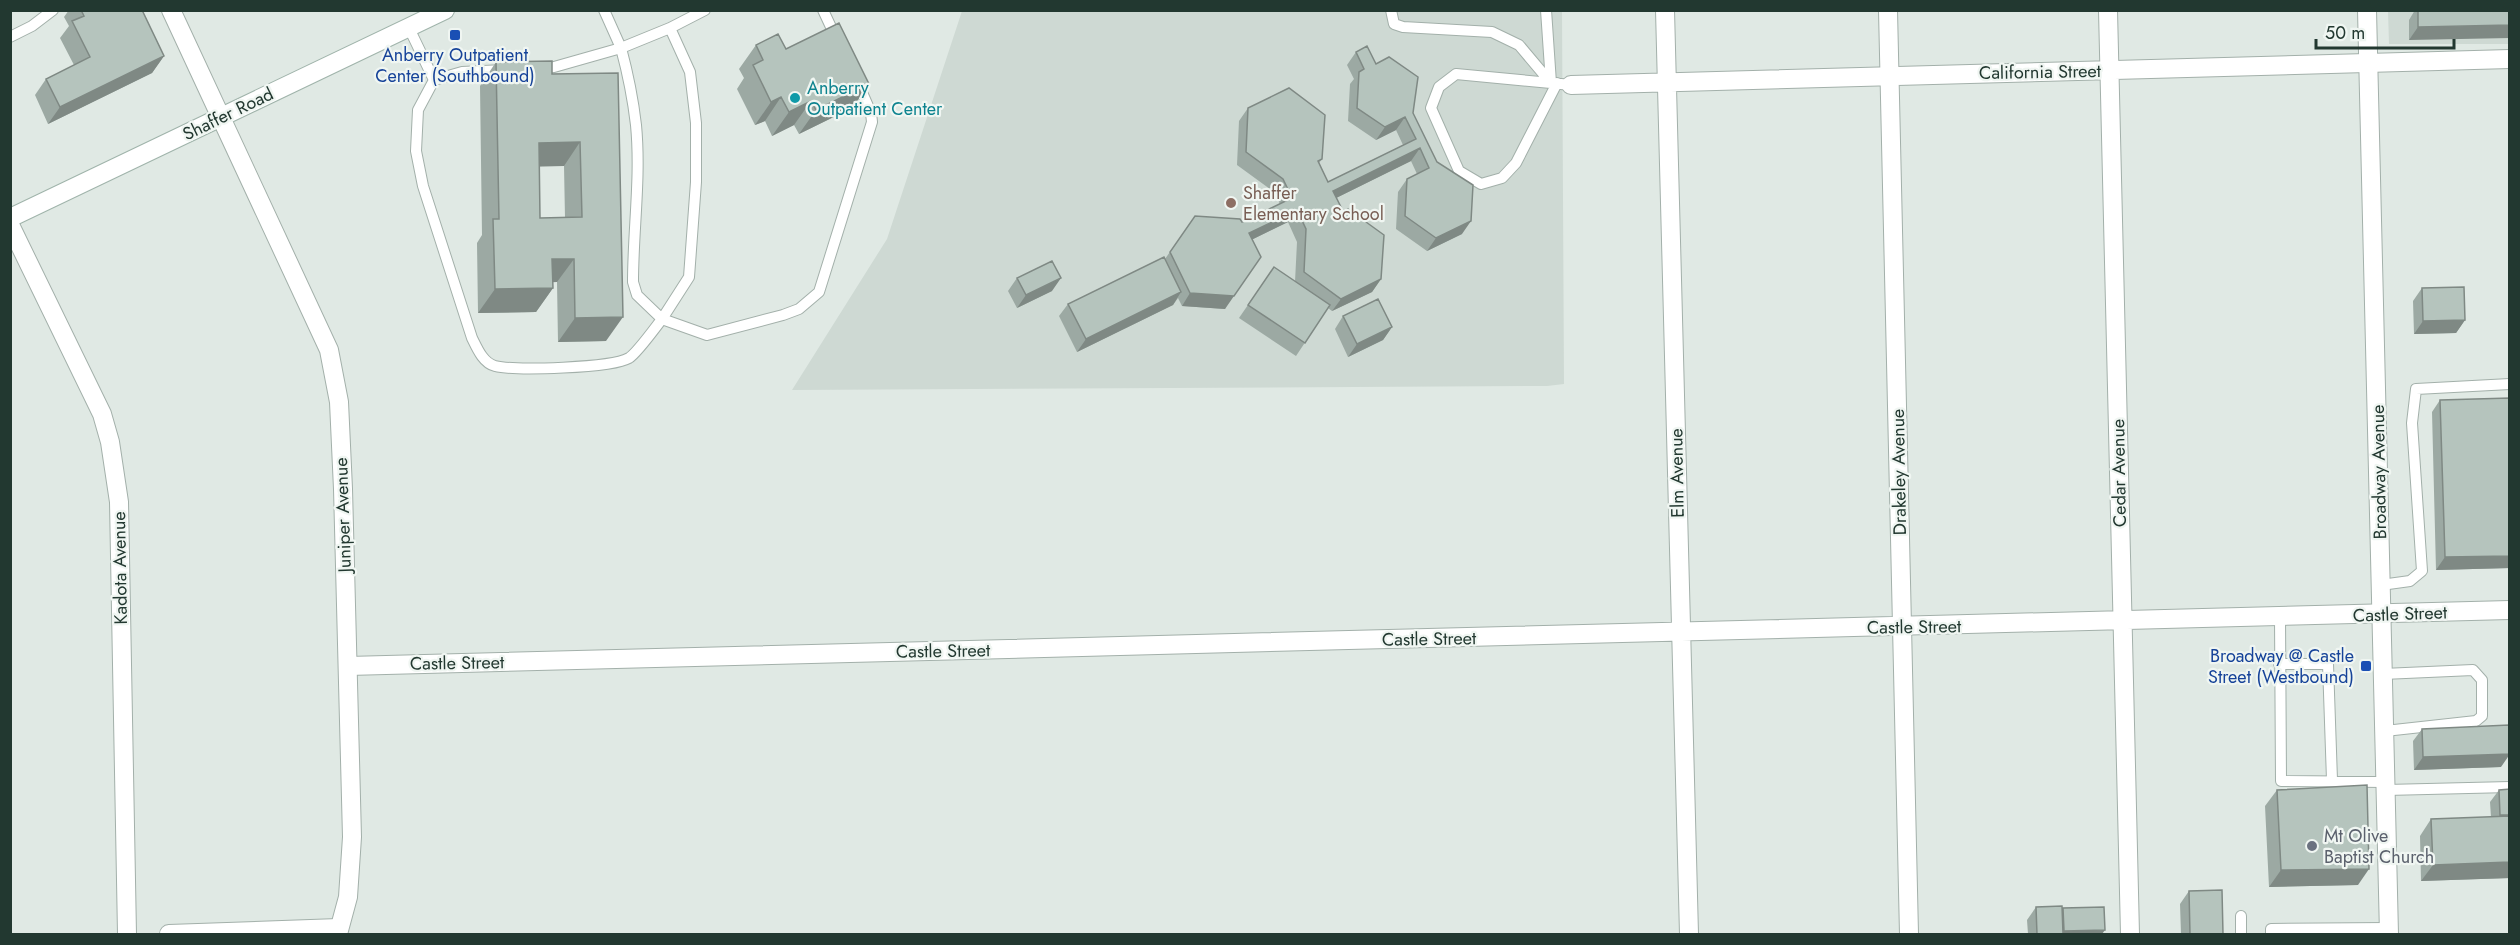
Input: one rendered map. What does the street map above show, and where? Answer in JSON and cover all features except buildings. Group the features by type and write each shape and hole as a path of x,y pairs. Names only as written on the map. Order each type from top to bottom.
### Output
{"street":[{"name":"Juniper Avenue","path":"171,10 329,350 339,402 352,837 348,897 339,931"},
{"name":"Shaffer Road","path":"10,218 445,10"},
{"name":"Elm Avenue","path":"1665,10 1689,934"},
{"name":"Drakeley Avenue","path":"1888,10 1909,934"},
{"name":"Cedar Avenue","path":"2108,10 2130,934"},
{"name":"Broadway Avenue","path":"2367,10 2389,931"},
{"name":"California Street","path":"1560,84 2510,59"},
{"name":"Kadota Avenue","path":"10,225 102,414 110,442 119,502 127,934"},
{"name":"Castle Street","path":"348,666 1903,628 2510,610"},
{"path":"169,934 339,931"}],"lane":[{"path":"10,37 32,26 53,10"},
{"path":"604,10 621,48 630,84 636,127 637,188 633,282 637,295 662,319 708,335 799,309 819,292 872,122 871,113 853,74"},
{"path":"670,28 690,72 696,123 696,182 689,277 662,319 629,358 594,366 528,368 493,366 482,357 472,338 435,224 416,151 418,110 434,80 462,72 554,67 621,48 670,28 705,10"},
{"path":"823,10 843,53"},
{"path":"1390,10 1394,24 1403,27 1492,32 1519,45 1560,84"},
{"path":"1546,10 1560,84 1516,163 1502,178 1481,184 1459,171 1431,108 1439,87 1456,74 1560,84"},
{"path":"409,28 434,80"},
{"path":"2381,585 2410,581 2422,571 2412,423 2415,389 2510,384"},
{"path":"2280,617 2281,781 2332,780 2386,786 2510,788"},
{"path":"2279,664 2328,663 2332,780"},
{"path":"2383,674 2473,670 2482,680 2482,716 2476,721 2385,731"},
{"path":"2241,916 2241,934"},
{"path":"2271,934 2271,929 2389,931"}],"shaded area":[{"name":"Shaffer Elementary School","path":"962,11 1562,11 1564,384 1547,386 792,390 887,239"},
{"path":"2388,11 2509,11 2509,44 2389,44"}],"place":[{"name":"Anberry Outpatient Center (Southbound)","path":"455,35"},
{"name":"Anberry Outpatient Center","path":"795,98"},
{"name":"Shaffer Elementary School","path":"1231,203"},
{"name":"Broadway @ Castle Street (Westbound)","path":"2366,666"},
{"name":"Mt Olive Baptist Church","path":"2312,846"}]}
